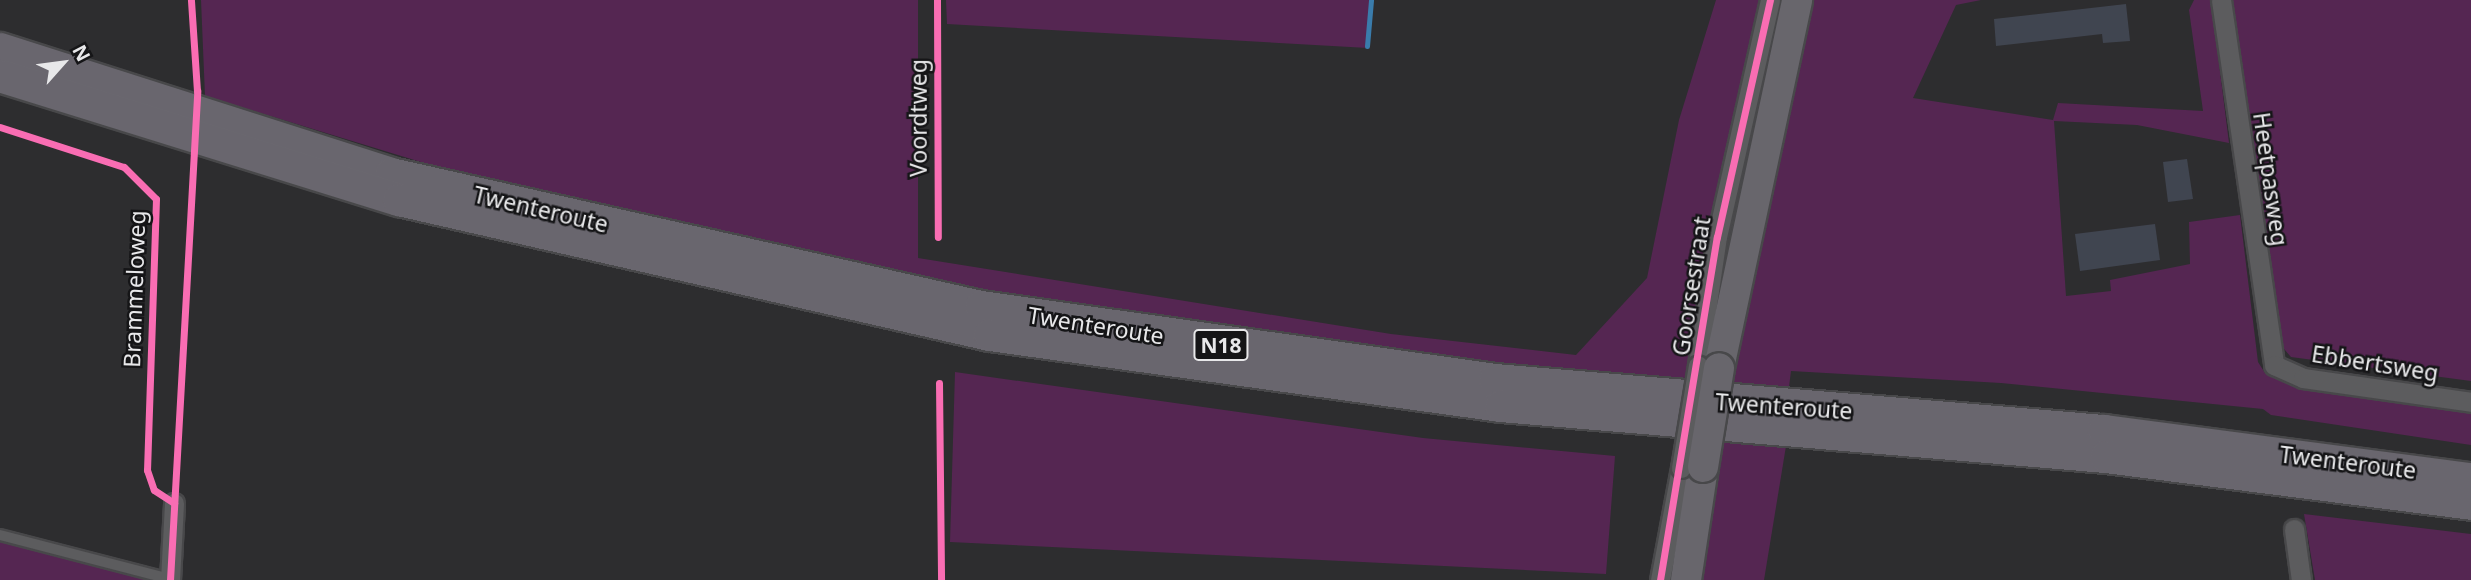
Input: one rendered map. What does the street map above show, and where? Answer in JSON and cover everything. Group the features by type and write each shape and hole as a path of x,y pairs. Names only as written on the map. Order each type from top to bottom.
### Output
{"highway":[{"name":"Twenteroute","path":"0,49 391,174 981,307 1496,380 2104,431 2471,479"},
{"name":"Twenteroute","path":"0,76 400,200 990,335 1501,406 2106,457 2471,504"}],"main road":[{"name":"Goorsestraat","path":"1686,580 1692,467 1709,367 1797,0"}],"street":[{"name":"Goorsestraat","path":"1709,367 1717,237 1770,0"},
{"name":"Heetpasweg","path":"2221,0 2274,365"},
{"name":"Ebbertsweg","path":"2274,365 2304,378 2471,402"},
{"name":"Goorsestraat","path":"1660,580 1692,467"},
{"path":"170,579 174,503"},
{"path":"2294,529 2301,580"}],"lane":[{"path":"0,535 170,579"}],"shaded area":[{"path":"201,0 918,0 918,258 1391,334 1576,355 1647,278 1679,120 1716,0 1761,0 1684,381 1529,373 944,287 516,191 205,96"},
{"path":"946,0 1373,0 1368,48 947,24"},
{"path":"1812,0 1981,0 1956,5 1913,98 2053,120 2058,103 2203,111 2189,10 2194,0 2211,0 2229,143 2137,125 2054,121 2066,296 2111,291 2110,280 2190,264 2189,222 2240,215 2258,362 2265,373 2290,385 2471,411 2471,445 2271,415 2263,409 2001,383 1791,371 1788,395 1731,392 1763,210"},
{"path":"2230,0 2471,0 2471,381 2291,357 2278,342"},
{"path":"955,372 1423,438 1615,456 1606,574 950,542"},
{"path":"1722,435 1787,440 1764,580 1700,580"},
{"path":"2304,514 2471,534 2471,580 2315,580"},
{"path":"0,538 162,580 0,580"}],"building":[{"path":"2126,4 2130,41 2103,43 2102,34 1996,46 1994,19"},
{"path":"2187,159 2193,199 2168,202 2163,162"},
{"path":"2155,224 2160,260 2080,271 2075,234"}],"waterway":[{"path":"1367,46 1371,0"}],"cycle path":[{"path":"170,580 197,91 191,0"},
{"name":"Voordtweg","path":"937,0 938,237"},
{"path":"1660,580 1717,237 1770,0"},
{"name":"Brammeloweg","path":"0,127 124,167 156,199 147,470 154,490 174,503"},
{"path":"939,383 941,580"}]}
